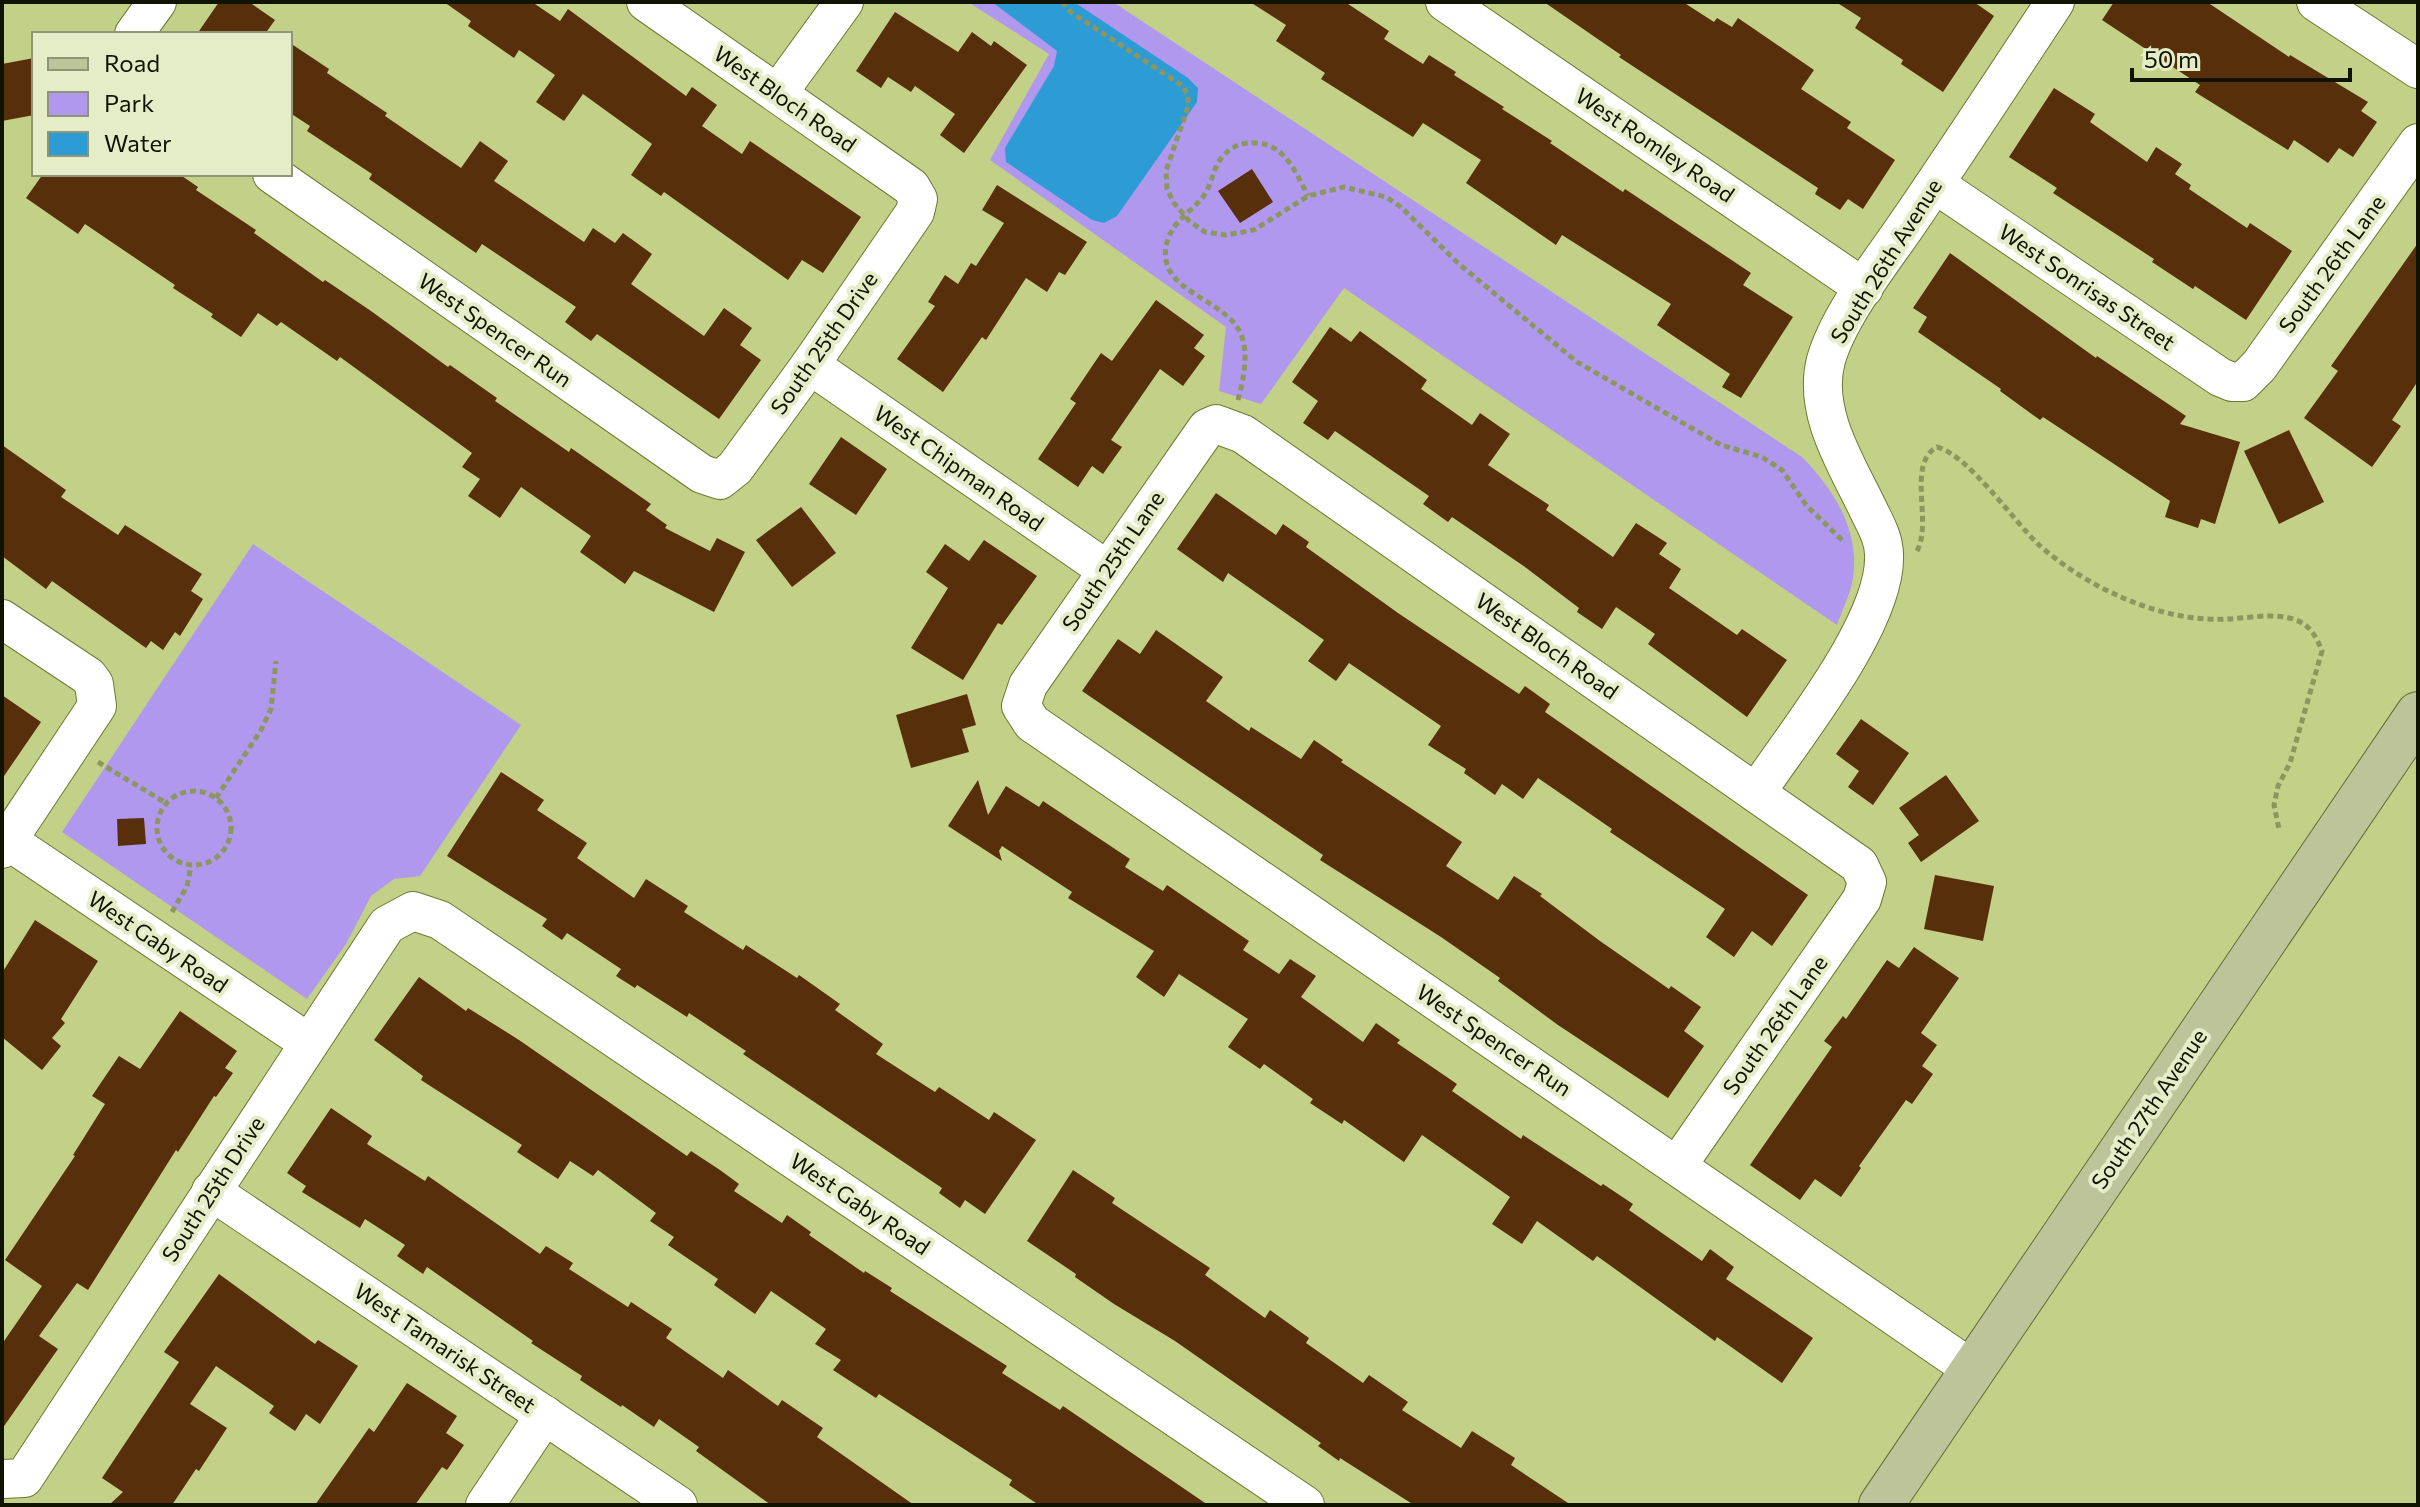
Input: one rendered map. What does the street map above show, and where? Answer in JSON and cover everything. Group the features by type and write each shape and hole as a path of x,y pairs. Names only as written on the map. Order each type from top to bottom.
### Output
{"main road":[{"name":"South 27th Avenue","path":"1881,1505 2418,714"}],"street":[{"path":"135,32 157,2"},
{"name":"West Bloch Road","path":"646,2 911,187 918,199"},
{"path":"778,93 844,2"},
{"name":"West Romley Road","path":"1445,2 1864,288"},
{"name":"South 26th Avenue","path":"1884,560 1880,534 1832,434 1825,406 1825,363 1837,334 1864,288 2055,2"},
{"path":"2316,2 2418,69"},
{"name":"South 26th Lane","path":"2243,382 2259,366 2418,143"},
{"name":"West Spencer Run","path":"275,176 702,474 720,480"},
{"name":"West Sonrisas Street","path":"1935,184 2220,377 2243,382"},
{"name":"South 25th Drive","path":"720,480 735,468 810,365 915,212 918,199"},
{"name":"West Chipman Road","path":"810,365 1107,570"},
{"name":"West Bloch Road","path":"1223,425 1282,460 1859,865 1867,882"},
{"name":"South 25th Lane","path":"1021,706 1028,685 1199,436 1207,428 1223,425"},
{"path":"1756,793 1855,647 1873,609 1884,560"},
{"path":"2,619 88,676 94,684 97,706 5,844"},
{"name":"West Spencer Run","path":"1021,706 1032,723 1973,1370"},
{"name":"West Gaby Road","path":"5,844 309,1043"},
{"name":"South 26th Lane","path":"1677,1166 1862,899 1867,882"},
{"name":"South 25th Drive","path":"13,1478 211,1191 387,925 413,911"},
{"name":"West Gaby Road","path":"413,911 440,920 1305,1505"},
{"name":"West Tamarisk Street","path":"211,1191 678,1505"},
{"path":"485,1505 545,1415"}],"path":[{"path":"1062,2 1072,13 1183,86 1188,96 1188,107 1166,171 1167,189 1183,214 1205,232 1226,235 1254,230 1308,196 1344,187 1386,197 1401,207 1459,264 1577,362 1721,445 1770,462 1782,470 1806,505 1856,549 1884,560 1909,560 1920,546 1924,460 1937,447 1946,449 1968,467 2040,546 2119,596 2172,616 2225,619 2277,616 2295,619 2306,625 2315,635 2322,651 2290,763 2278,786 2274,805 2279,829"},
{"path":"1223,425 1244,370 1244,341 1240,330 1227,314 1189,289 1169,270 1166,247 1171,231 1183,214 1206,192 1225,153 1247,142 1274,147 1282,153 1308,196"},
{"path":"216,798 248,753 271,709 276,661"},
{"path":"72,743 166,803"},
{"path":"192,790 216,798 225,806 230,817 229,841 214,860 191,866 169,856 161,846 156,822 166,803 179,793 192,790"},
{"path":"154,939 187,886 191,866"}],"green space":[{"path":"968,2 1113,2 1802,457 1834,497 1852,543 1852,584 1837,625 1344,288 1261,404 1219,391 1226,327 990,160 1049,54"},
{"path":"253,544 521,725 420,876 394,879 371,896 346,944 307,999 62,832"}],"water":[{"path":"992,2 1074,2 1188,78 1198,88 1197,102 1117,216 1104,223 1092,220 1006,162 1005,148 1054,66 1057,51"}],"building":[{"path":"219,2 249,2 275,20 266,32 198,32"},
{"path":"444,2 532,2 560,21 568,9 686,96 692,87 717,105 702,126 742,154 750,141 861,217 823,273 802,260 788,280 664,192 661,196 631,175 652,144 583,94 564,121 536,102 555,75 519,50 514,58 468,26 471,21"},
{"path":"1250,2 1345,2 1389,31 1384,39 1423,64 1429,55 1456,72 1454,75 1552,141 1550,143 1751,273 1743,285 1793,317 1741,398 1722,387 1730,374 1657,325 1671,304 1562,235 1556,245 1466,183 1481,160 1423,123 1413,137 1321,79 1325,73 1276,41 1286,25"},
{"path":"1544,2 1683,2 1714,22 1717,18 1732,27 1738,18 1814,70 1801,89 1851,122 1847,128 1895,160 1863,209 1848,199 1840,210 1815,194 1818,188 1619,57 1621,55"},
{"path":"1836,2 1974,2 1994,16 1943,92 1855,28 1861,18"},
{"path":"2114,2 2207,2 2289,57 2368,102 2361,111 2377,122 2353,157 2339,148 2328,163 2294,140 2288,150 2195,92 2200,85 2102,20"},
{"path":"895,12 958,52 972,32 991,46 994,41 1027,65 964,153 940,135 955,114 915,86 911,92 888,77 881,88 856,71"},
{"path":"292,44 329,69 327,73 387,113 385,116 461,168 480,141 508,161 494,181 584,242 593,228 615,243 623,233 652,254 631,284 704,336 724,308 752,328 740,345 761,360 719,419 597,334 591,341 565,322 576,307 482,244 476,253 369,179 372,174 307,131 310,126 292,114"},
{"path":"32,58 32,115 2,121 2,64"},
{"path":"2054,88 2095,114 2090,122 2147,162 2156,147 2182,164 2175,174 2191,185 2189,189 2247,228 2250,223 2292,251 2246,320 2152,262 2154,259 2053,193 2057,188 2009,157"},
{"path":"1252,169 1273,202 1240,223 1218,191"},
{"path":"42,176 182,176 198,187 196,190 256,230 254,233 323,282 325,280 371,311 448,367 450,365 497,398 495,401 569,452 571,448 651,504 646,510 667,525 665,528 710,551 717,538 745,552 714,612 634,571 625,584 580,552 591,536 521,487 500,518 468,496 480,479 462,467 472,453 340,357 337,361 281,322 277,326 258,313 241,337 173,288 175,285 85,224 78,234 26,198"},
{"path":"997,185 1087,242 1065,275 1059,272 1047,292 1026,278 986,340 982,337 943,392 897,359 935,306 928,302 945,275 958,284 971,263 976,266 1004,223 982,210"},
{"path":"2418,243 2418,381 2392,420 2401,426 2372,467 2304,418 2338,371 2331,366"},
{"path":"1950,253 2096,358 2186,416 2180,424 2240,442 2215,524 2201,519 2198,528 2165,517 2170,501 2043,417 2040,420 1918,332 1927,317 1913,308"},
{"path":"1156,300 1204,335 1194,348 1205,356 1183,386 1160,369 1111,440 1122,447 1103,474 1092,466 1078,487 1038,459 1076,403 1070,399 1101,353 1112,361"},
{"path":"1330,327 1351,342 1360,331 1427,380 1421,389 1472,425 1480,413 1510,434 1488,465 1549,505 1546,510 1613,557 1636,523 1667,543 1659,554 1681,569 1669,588 1737,635 1742,629 1787,660 1747,717 1648,644 1655,634 1616,607 1602,629 1577,612 1579,608 1525,567 1452,517 1448,522 1423,504 1429,496 1335,431 1328,440 1303,423 1318,401 1292,382"},
{"path":"2289,430 2324,502 2279,524 2244,451"},
{"path":"841,437 887,469 856,515 809,484"},
{"path":"2,445 66,490 61,497 118,535 125,525 202,574 191,591 203,599 180,636 175,632 163,650 151,641 146,648 52,581 46,589 2,556"},
{"path":"1216,493 1276,535 1283,524 1309,542 1306,547 1519,694 1525,686 1550,704 1545,712 1808,895 1772,946 1752,931 1734,957 1706,937 1725,909 1610,832 1612,829 1538,778 1523,799 1502,784 1495,795 1464,773 1466,769 1428,745 1441,726 1349,663 1336,681 1308,661 1324,640 1228,573 1223,582 1177,549"},
{"path":"801,507 836,553 792,587 756,540"},
{"path":"984,540 1037,576 1002,625 998,623 963,680 911,648 948,588 926,572 945,544 969,561"},
{"path":"1156,630 1223,677 1206,701 1249,731 1251,727 1301,759 1314,740 1343,760 1341,762 1462,842 1446,866 1498,900 1514,876 1542,894 1540,896 1600,941 1669,989 1671,986 1701,1007 1684,1031 1704,1046 1668,1098 1558,1025 1498,981 1500,978 1441,937 1320,860 1323,855 1082,691 1118,639 1140,654"},
{"path":"967,694 976,725 962,729 969,752 911,768 896,715"},
{"path":"2,695 41,722 2,779"},
{"path":"1861,719 1909,753 1873,805 1848,787 1859,771 1836,754"},
{"path":"501,772 544,800 537,810 587,843 577,858 634,898 646,879 688,906 684,912 743,950 746,945 797,978 799,975 840,1004 835,1010 883,1044 876,1054 935,1092 939,1087 989,1120 994,1112 1036,1140 985,1214 965,1200 960,1208 939,1193 942,1188 743,1054 746,1051 689,1013 687,1017 637,985 635,988 616,976 621,969 567,933 562,940 542,926 547,919 447,856"},
{"path":"1946,775 1979,821 1921,862 1908,843 1919,835 1899,808"},
{"path":"978,780 988,815 1006,786 1039,807 1043,801 1130,859 1125,867 1163,891 1167,885 1249,941 1243,950 1279,974 1290,959 1316,976 1301,997 1363,1042 1376,1023 1400,1040 1397,1043 1457,1084 1452,1091 1521,1139 1523,1135 1633,1204 1629,1210 1702,1261 1710,1249 1734,1267 1726,1279 1813,1338 1782,1383 1717,1337 1715,1341 1597,1256 1593,1261 1537,1221 1522,1244 1492,1224 1510,1197 1422,1135 1404,1162 1344,1120 1342,1124 1310,1103 1313,1099 1264,1064 1260,1069 1228,1047 1248,1019 1179,974 1164,997 1136,977 1154,951 1068,898 1072,892 1002,846 999,851 1002,861 948,826"},
{"path":"144,818 146,844 118,846 117,819"},
{"path":"1935,875 1994,886 1983,941 1924,929"},
{"path":"35,920 98,961 61,1019 65,1023 52,1038 61,1046 42,1070 2,1037 2,973"},
{"path":"1914,947 1959,978 1921,1033 1937,1045 1922,1066 1933,1074 1912,1104 1906,1100 1841,1197 1815,1179 1800,1200 1750,1165 1832,1047 1824,1041 1843,1016 1846,1019 1887,960 1899,968"},
{"path":"419,977 466,1011 468,1008 519,1040 687,1156 691,1151 720,1170 739,1184 734,1191 782,1223 787,1215 811,1232 809,1235 864,1273 892,1288 890,1291 1007,1366 1002,1373 1060,1410 1063,1406 1208,1505 1039,1505 1009,1485 1012,1480 879,1394 876,1398 833,1370 841,1360 815,1344 826,1329 771,1291 755,1314 714,1285 718,1279 668,1245 674,1237 650,1221 656,1213 598,1170 593,1176 570,1161 558,1179 517,1152 522,1145 421,1080 423,1076 374,1040"},
{"path":"180,1011 237,1051 225,1068 233,1073 214,1096 178,1152 176,1150 88,1290 77,1283 39,1336 58,1349 2,1429 2,1344 42,1286 5,1260 75,1156 105,1104 92,1096 119,1056 140,1069"},
{"path":"331,1108 372,1136 367,1144 425,1181 428,1176 540,1254 546,1246 573,1263 569,1269 628,1307 631,1302 672,1329 666,1338 723,1378 728,1370 778,1406 782,1400 823,1428 817,1437 914,1505 771,1505 696,1451 699,1447 659,1419 654,1427 621,1407 427,1267 423,1274 397,1256 405,1245 365,1219 360,1228 302,1192 306,1186 287,1173"},
{"path":"1073,1170 1115,1198 1112,1203 1210,1268 1205,1275 1265,1318 1270,1310 1309,1338 1306,1343 1363,1383 1369,1375 1408,1402 1402,1410 1461,1448 1472,1431 1515,1458 1511,1465 1571,1505 1414,1505 1340,1458 1339,1461 1318,1446 1321,1443 1175,1341 1114,1304 1027,1241"},
{"path":"219,1274 315,1344 318,1340 358,1366 320,1424 306,1414 295,1431 269,1413 274,1406 216,1366 190,1404 227,1428 199,1471 196,1469 172,1505 109,1505 123,1492 102,1478 179,1362 164,1352"},
{"path":"407,1383 457,1416 446,1433 464,1445 447,1470 442,1467 415,1505 315,1505 369,1428 374,1432"}]}
